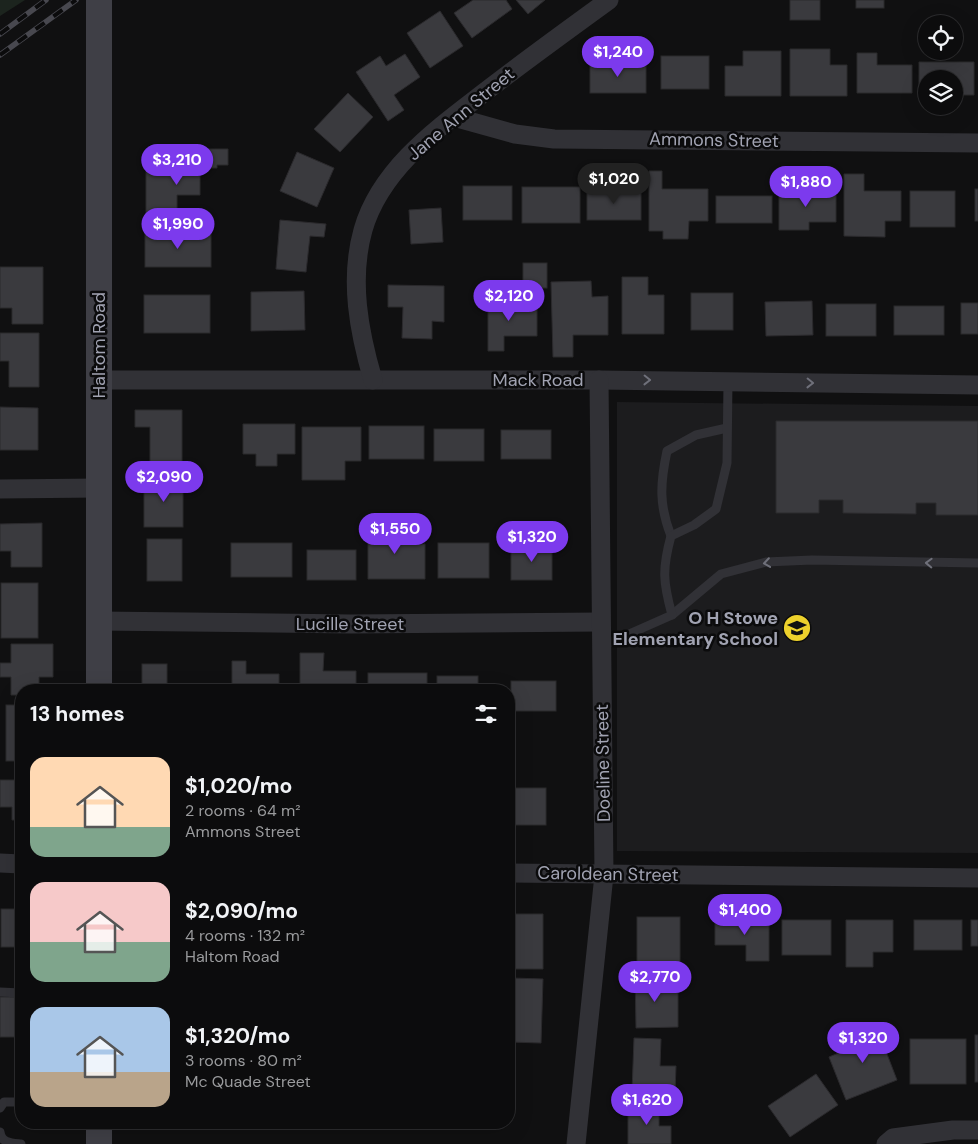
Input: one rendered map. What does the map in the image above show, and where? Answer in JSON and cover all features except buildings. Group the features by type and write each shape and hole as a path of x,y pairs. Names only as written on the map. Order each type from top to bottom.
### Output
{"main road":[{"name":"Haltom Road","path":"99,0 99,684"},
{"path":"99,1129 99,1144"}],"street":[{"name":"Jane Ann Street","path":"373,380 363,346 355,289 357,258 363,230 374,204 392,176 416,149 543,47 609,0"},
{"name":"Ammons Street","path":"454,117 515,134 554,139 978,143"},
{"name":"Mack Road","path":"99,380 599,380 978,385"},
{"name":"Doeline Street","path":"576,1144 604,875 599,380"},
{"path":"0,489 99,488"},
{"name":"Lucille Street","path":"99,621 352,624 601,622"},
{"path":"0,863 15,864"},
{"name":"Caroldean Street","path":"515,873 978,878"},
{"path":"886,1144 892,1138 953,1130 978,1130"}],"lane":[{"path":"671,536 694,525 716,509 726,463 728,382"},
{"path":"672,615 665,591 664,564 671,536 662,512 662,477 667,451 696,436 727,428"},
{"path":"602,646 672,615 721,574 766,562 812,560 978,563"},
{"path":"0,992 15,992"},
{"path":"0,1108 4,1102 15,1102"},
{"path":"0,1132 3,1140 8,1143 21,1144"}],"shaded area":[{"path":"0,0 25,0 0,16"},
{"name":"O H Stowe Elementary School","path":"617,402 978,406 978,853 617,851"}],"railway":[{"path":"0,34 46,0"},
{"path":"0,55 76,0"}],"place":[{"name":"O H Stowe Elementary School","path":"797,628"}]}
